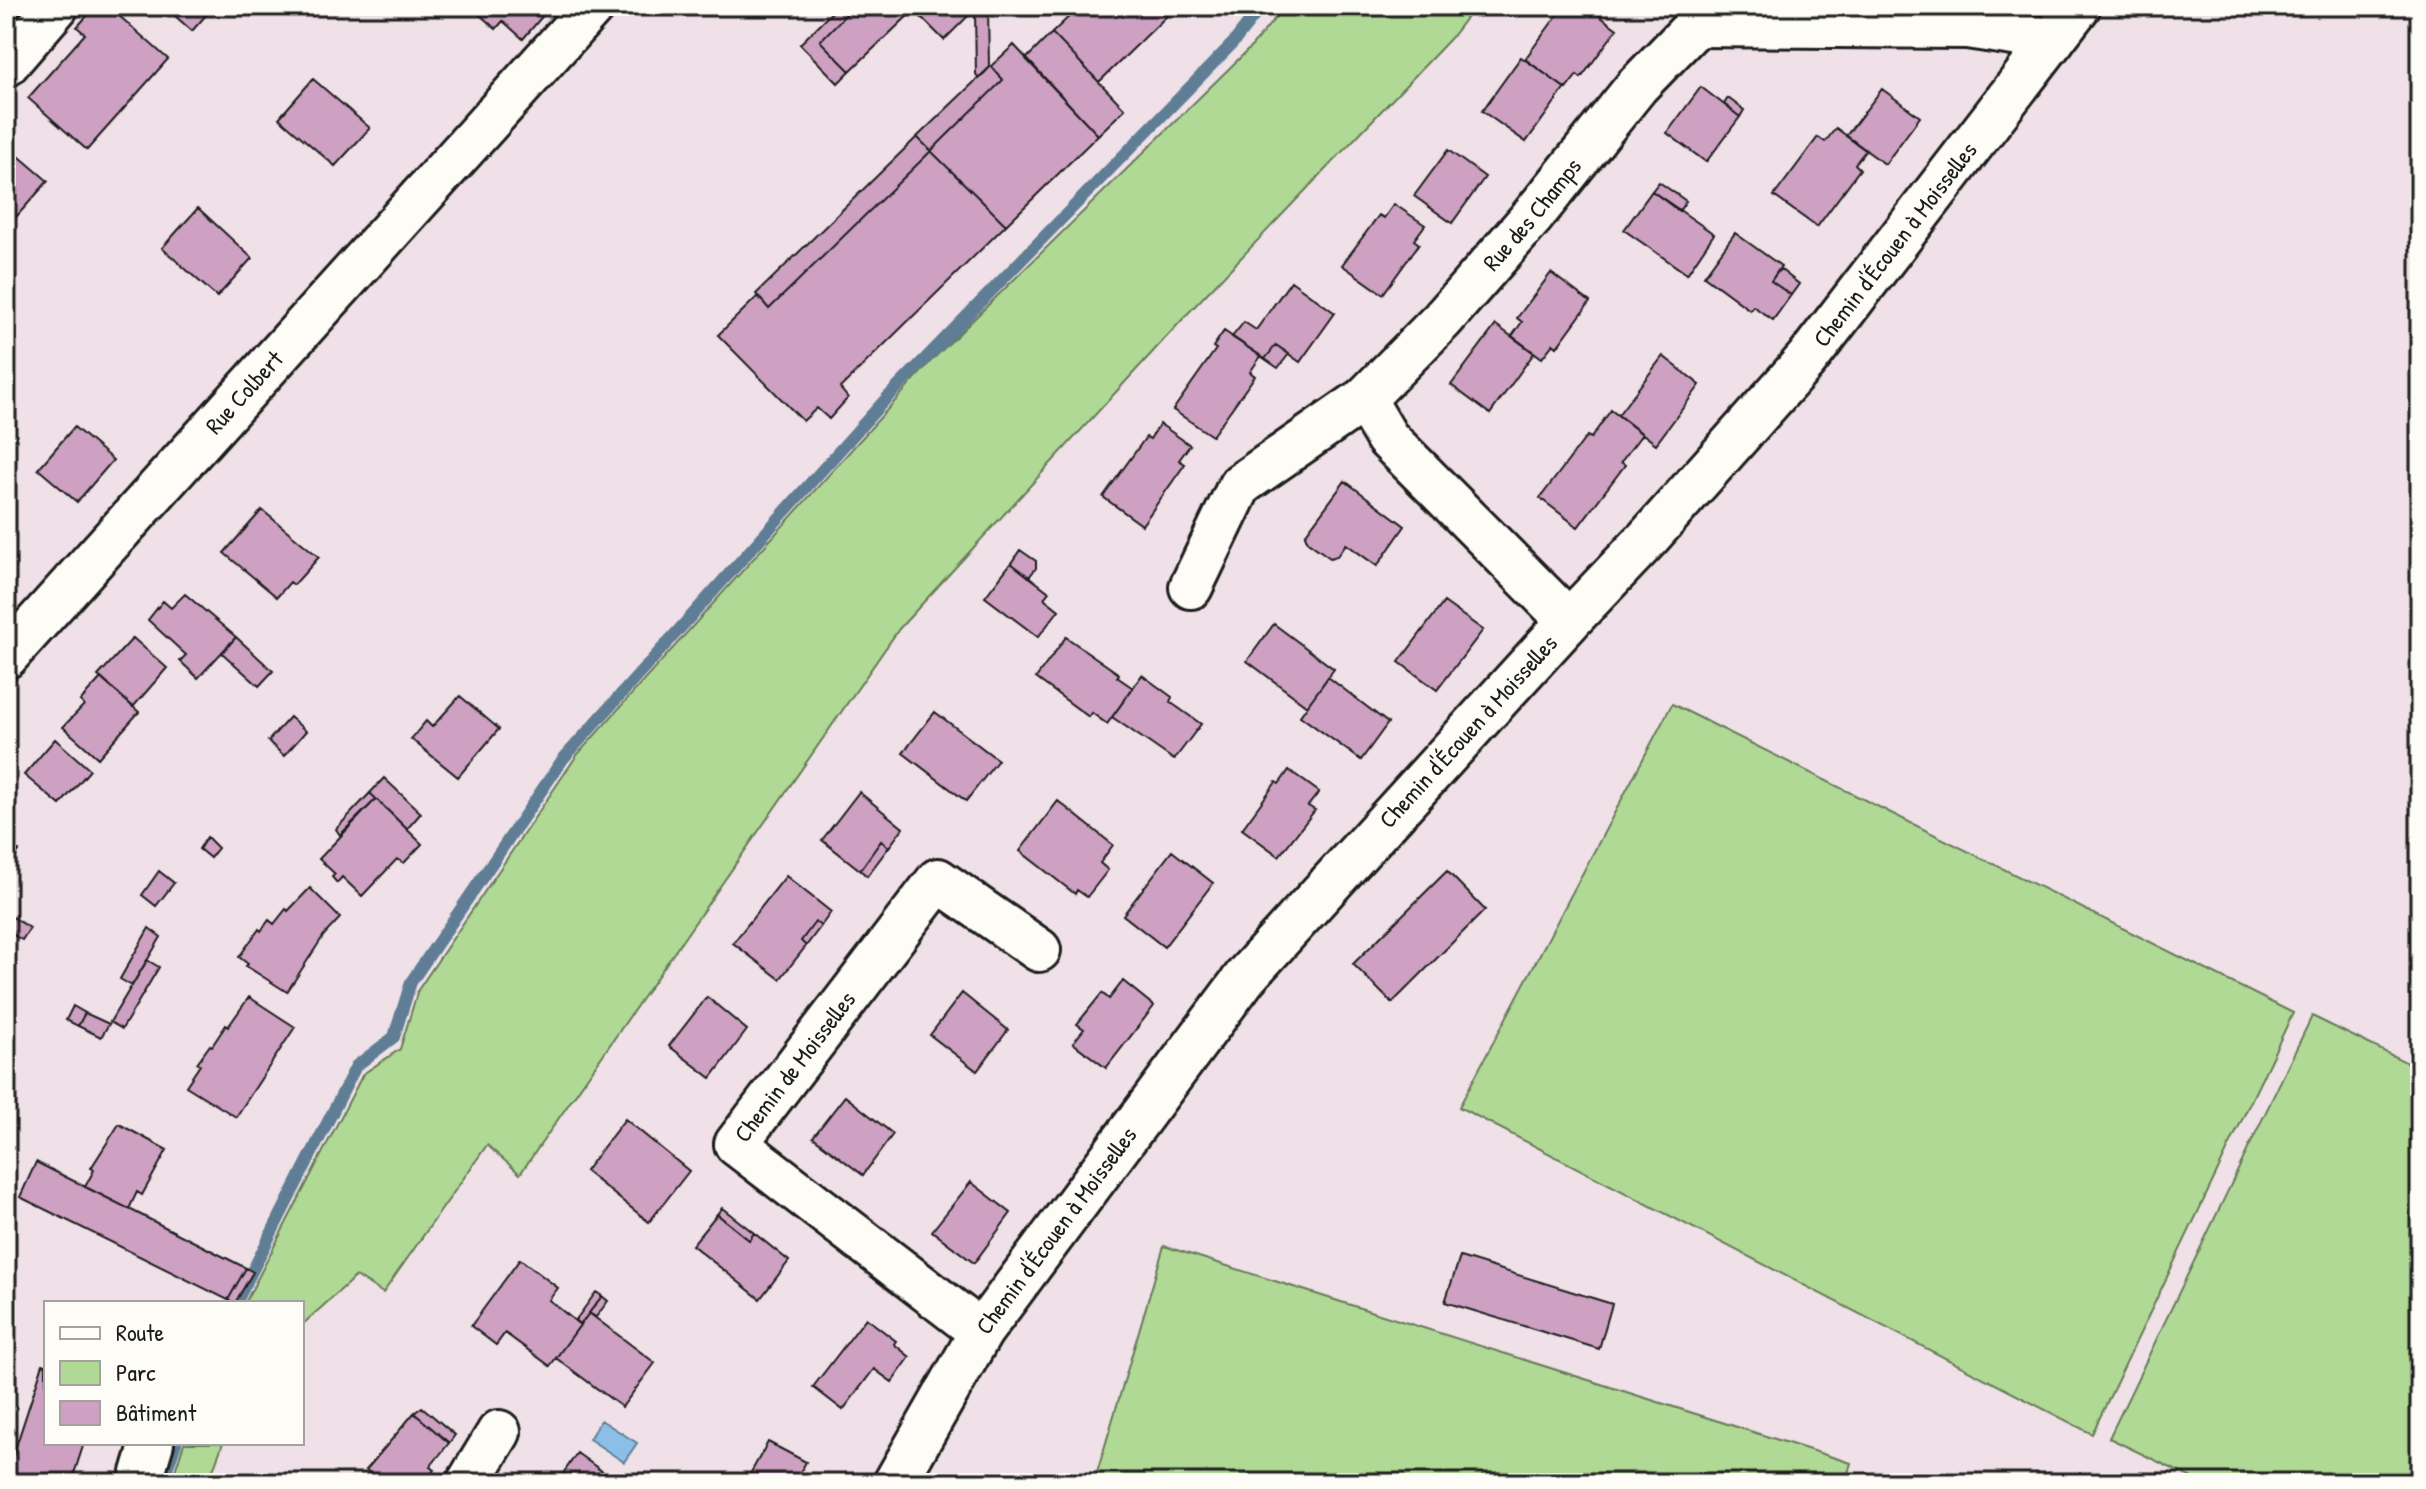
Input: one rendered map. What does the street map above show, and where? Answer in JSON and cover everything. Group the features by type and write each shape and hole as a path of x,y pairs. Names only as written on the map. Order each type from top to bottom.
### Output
{"street":[{"path":"6,65 57,6"},
{"name":"Rue Colbert","path":"6,657 593,6"},
{"name":"Chemin d'Écouen à Moisselles","path":"895,1483 981,1332 1246,976 1648,538 1807,359 2079,6"},
{"name":"Rue des Champs","path":"1191,587 1240,485 1364,399 1442,320 1531,218 1637,86 1701,15 1967,27 2053,40"},
{"path":"1364,399 1387,438 1569,621"},
{"name":"Chemin de Moisselles","path":"981,1332 736,1144 938,880 1039,950"},
{"path":"468,1483 499,1432"},
{"path":"140,1483 151,1445"}],"green space":[{"path":"1285,6 1475,6 1450,39 1192,309 899,629 520,1174 487,1145 383,1293 356,1276 304,1323 304,1301 246,1301 363,1074 400,1049 418,990 577,755 931,361 1252,46"},
{"path":"1672,704 2293,1013 2092,1434 1459,1107"},
{"path":"2312,1016 2420,1069 2420,1483 2202,1483 2109,1438"},
{"path":"1164,1246 1851,1463 1845,1483 1094,1483"},
{"path":"183,1445 222,1445 208,1483 171,1483"}],"water":[{"path":"601,1420 637,1443 624,1462 589,1439"}],"building":[{"path":"6,6 29,6 6,32"},
{"path":"96,6 108,6 168,59 87,150 28,98 85,34 77,27"},
{"path":"164,6 214,6 192,31"},
{"path":"542,6 540,8 545,13 523,39 503,21 496,29 472,8"},
{"path":"838,6 854,6 820,41 850,71 838,83 800,44"},
{"path":"854,6 972,6 975,9 944,40 914,10 850,71 820,41"},
{"path":"972,6 988,6 989,68 979,79 976,74 975,9"},
{"path":"1080,6 1177,6 1099,82 1052,33"},
{"path":"1564,6 1586,6 1617,29 1581,78 1577,75 1566,89 1525,59"},
{"path":"1052,33 1125,109 1098,135 1026,59"},
{"path":"1014,45 1098,135 1006,225 931,151 1003,80 991,66"},
{"path":"1521,57 1565,88 1526,142 1482,111"},
{"path":"991,66 1003,80 931,151 917,137"},
{"path":"313,79 370,128 335,166 279,118"},
{"path":"1701,87 1740,117 1706,162 1667,133"},
{"path":"1882,89 1920,117 1885,164 1846,136"},
{"path":"1728,98 1744,110 1740,117 1724,104"},
{"path":"1836,128 1866,150 1855,164 1860,169 1817,227 1774,196 1818,137 1825,142"},
{"path":"917,137 931,151 769,309 756,294"},
{"path":"1448,150 1485,177 1452,223 1414,196"},
{"path":"931,151 1006,225 840,388 848,398 829,419 817,408 803,421 718,335 758,296 769,309"},
{"path":"14,152 48,181 16,217 6,208 6,161"},
{"path":"1659,182 1686,201 1679,211 1652,191"},
{"path":"1652,191 1714,234 1687,274 1624,230"},
{"path":"1394,204 1425,225 1414,240 1419,244 1383,294 1342,265 1379,215 1384,218"},
{"path":"6,208 16,217 6,229"},
{"path":"198,208 252,258 217,297 162,248"},
{"path":"1735,233 1781,266 1771,281 1791,295 1773,320 1753,306 1750,310 1704,276"},
{"path":"1780,269 1799,284 1791,295 1771,281"},
{"path":"1551,273 1590,302 1557,347 1553,344 1542,358 1512,336 1522,322 1517,318"},
{"path":"1291,281 1335,313 1300,362 1276,345 1265,359 1232,337 1244,322 1256,330"},
{"path":"1496,325 1534,353 1490,414 1451,385"},
{"path":"1224,331 1261,356 1250,372 1255,376 1212,436 1173,410 1216,349 1213,347"},
{"path":"1276,345 1289,354 1278,368 1265,359"},
{"path":"1663,356 1700,385 1656,444 1618,415"},
{"path":"1611,410 1642,434 1621,462 1625,465 1578,527 1540,498"},
{"path":"1160,424 1190,445 1179,460 1185,464 1142,525 1103,497 1146,437 1150,439"},
{"path":"74,427 113,460 77,502 38,469"},
{"path":"1345,481 1405,526 1377,566 1346,544 1337,556 1330,558 1308,542 1305,535"},
{"path":"262,510 319,557 294,585 290,582 277,597 224,553"},
{"path":"1020,550 1036,561 1036,568 1029,577 1011,563"},
{"path":"1011,563 1049,592 1044,598 1059,610 1038,637 985,597"},
{"path":"185,594 236,637 198,678 180,661 186,655 148,620 163,601 171,608"},
{"path":"1444,602 1483,630 1437,690 1399,662"},
{"path":"1274,624 1334,669 1307,706 1247,661"},
{"path":"236,637 273,671 259,686 222,653"},
{"path":"1066,637 1119,674 1117,677 1133,688 1107,724 1092,713 1089,717 1036,678"},
{"path":"133,638 167,668 133,707 98,676"},
{"path":"1142,675 1172,697 1170,702 1201,724 1174,760 1112,717"},
{"path":"1328,677 1388,723 1361,760 1300,716"},
{"path":"101,678 139,712 98,758 63,727 84,705 80,701"},
{"path":"460,696 499,729 458,777 411,739 426,721 432,727"},
{"path":"935,712 998,760 966,801 903,753"},
{"path":"290,717 306,731 284,756 268,741"},
{"path":"55,739 90,770 60,805 24,775"},
{"path":"1289,770 1319,792 1308,806 1315,810 1279,856 1242,829 1276,782 1279,784"},
{"path":"384,778 421,813 407,829 370,793"},
{"path":"859,792 903,828 889,847 881,841 860,870 822,840"},
{"path":"370,793 376,799 340,835 336,829"},
{"path":"376,799 422,844 404,863 397,859 362,896 342,877 337,883 332,877 335,874 319,859"},
{"path":"1058,801 1113,845 1100,863 1108,870 1087,897 1077,890 1075,894 1020,851"},
{"path":"207,837 218,848 210,858 199,849"},
{"path":"881,841 889,847 867,876 860,870"},
{"path":"6,843 19,851 6,868"},
{"path":"1172,851 1213,883 1164,947 1123,915"},
{"path":"159,871 174,883 156,906 142,895"},
{"path":"1447,871 1485,910 1392,1003 1353,964"},
{"path":"786,876 831,912 821,926 815,922 801,941 806,946 780,979 733,943"},
{"path":"310,888 340,918 324,935 287,992 246,966 248,964 239,957 259,929 261,931 269,920 274,924"},
{"path":"6,913 30,928 22,940 6,931"},
{"path":"815,922 821,926 806,946 801,941"},
{"path":"149,928 161,937 132,986 120,979"},
{"path":"147,960 159,967 122,1029 110,1022"},
{"path":"1123,981 1154,1006 1106,1068 1073,1043 1084,1029 1077,1024 1102,993 1109,999"},
{"path":"962,993 1008,1030 977,1071 930,1035"},
{"path":"249,997 295,1027 236,1117 186,1086 200,1065 197,1063"},
{"path":"707,997 747,1030 711,1078 669,1046"},
{"path":"73,1006 85,1013 78,1026 66,1020"},
{"path":"85,1013 109,1024 101,1037 78,1026"},
{"path":"845,1096 893,1134 863,1175 813,1137"},
{"path":"625,1119 689,1171 649,1222 585,1171"},
{"path":"119,1124 167,1150 142,1195 137,1192 129,1209 85,1187 94,1170 91,1168"},
{"path":"36,1162 246,1268 228,1300 20,1197"},
{"path":"971,1182 1011,1213 974,1263 932,1231"},
{"path":"722,1208 754,1233 749,1240 717,1214"},
{"path":"717,1214 749,1240 754,1233 789,1261 760,1299 692,1245"},
{"path":"1460,1257 1612,1304 1599,1349 1445,1302"},
{"path":"520,1259 558,1288 549,1300 580,1325 550,1366 505,1333 496,1345 471,1326"},
{"path":"246,1268 253,1272 236,1301 228,1300"},
{"path":"596,1292 602,1296 580,1325 575,1321"},
{"path":"602,1296 608,1301 596,1317 589,1313"},
{"path":"589,1313 655,1363 622,1407 556,1358"},
{"path":"866,1318 896,1341 894,1344 910,1357 892,1382 874,1369 843,1410 813,1387"},
{"path":"43,1364 44,1445 83,1445 71,1483 6,1483"},
{"path":"422,1407 455,1435 449,1443 414,1413"},
{"path":"414,1413 449,1443 430,1467 434,1470 424,1483 382,1483 366,1470"},
{"path":"768,1442 806,1462 794,1483 745,1483"},
{"path":"577,1453 618,1483 558,1481"}],"waterway":[{"path":"237,1301 356,1066 394,1037 411,982 563,759 883,402 1233,43 1262,6"},
{"path":"162,1483 175,1445"}]}
